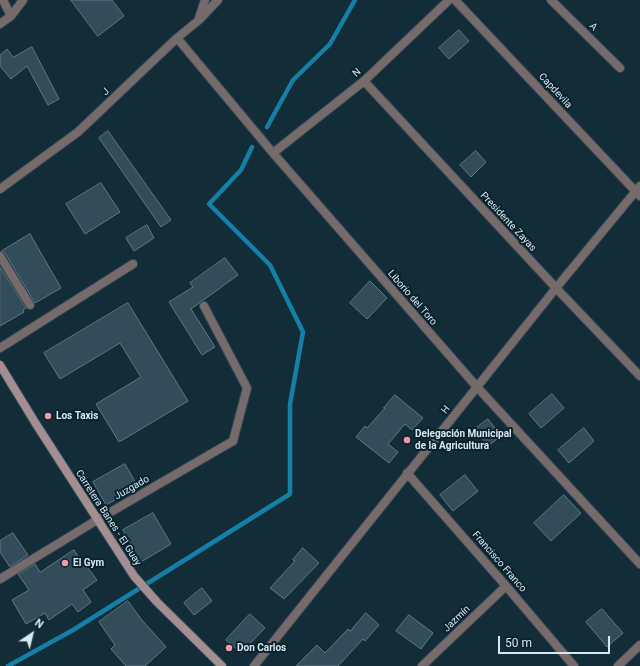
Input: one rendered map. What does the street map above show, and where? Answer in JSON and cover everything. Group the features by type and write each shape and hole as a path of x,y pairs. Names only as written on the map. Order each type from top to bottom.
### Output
{"main road":[{"name":"Carretera Banes - El Guay","path":"0,365 97,520 134,576 157,602 222,666"}],"street":[{"path":"3,0 11,16"},
{"path":"0,24 11,16 23,0"},
{"path":"198,20 205,0"},
{"name":"J","path":"0,189 78,132 218,0"},
{"name":"N","path":"273,153 364,81 448,0"},
{"name":"Capdevila","path":"455,0 639,191"},
{"name":"A","path":"551,0 620,68"},
{"name":"Liborio del Toro","path":"177,38 273,153 477,387 640,564"},
{"name":"Presidente Zayas","path":"364,81 556,288 640,376"},
{"name":"H","path":"254,666 556,288 639,191"},
{"path":"0,256 30,305"},
{"path":"0,348 133,264"},
{"name":"Juzgado","path":"0,579 97,520 233,441 247,388 204,306"},
{"name":"Francisco Franco","path":"407,473 574,666"},
{"name":"Jazmín","path":"422,666 506,586"},
{"path":"618,666 640,645"}],"building":[{"path":"71,0 112,0 124,16 98,36"},
{"path":"459,30 469,41 449,59 439,48"},
{"path":"32,47 59,99 48,105 27,66 11,79 0,66 0,55 7,49 13,57"},
{"path":"108,131 171,220 161,227 99,138"},
{"path":"476,151 486,162 471,177 460,165"},
{"path":"101,183 120,212 85,234 66,204"},
{"path":"147,225 154,238 134,251 126,238"},
{"path":"30,234 61,288 35,303 5,253 2,251"},
{"path":"225,258 238,275 191,309 215,347 202,355 169,302 193,287 190,283"},
{"path":"0,267 26,308 23,310 24,312 0,326"},
{"path":"370,281 387,298 367,319 350,303"},
{"path":"128,303 188,401 119,442 96,404 141,377 120,343 60,379 44,353"},
{"path":"552,394 564,408 541,428 529,414"},
{"path":"395,395 423,418 412,430 405,424 388,444 398,452 389,463 356,437 365,426 367,428"},
{"path":"488,419 501,436 488,446 475,429"},
{"path":"584,428 594,441 569,463 558,450"},
{"path":"125,464 138,487 106,505 93,482"},
{"path":"465,475 478,491 453,511 440,495"},
{"path":"564,495 581,513 551,541 534,523"},
{"path":"153,513 171,544 141,562 123,530"},
{"path":"13,533 28,555 10,567 0,552 0,541"},
{"path":"303,548 319,563 284,599 270,588 295,561 293,560"},
{"path":"74,550 86,568 87,567 97,580 83,590 91,602 78,612 72,604 49,620 45,613 26,624 12,600 29,590 18,574 35,564 40,572"},
{"path":"202,588 212,601 194,615 184,603"},
{"path":"128,601 141,619 166,647 145,666 126,666 111,649 115,645 99,622"},
{"path":"602,609 623,633 607,647 586,622"},
{"path":"366,613 379,625 365,641 363,639 338,666 296,666 317,645 325,653 348,629 350,631"},
{"path":"250,614 265,628 241,653 226,640"},
{"path":"409,615 433,633 421,649 396,631"}],"waterway":[{"path":"267,127 293,80 330,44 355,0"},
{"path":"8,666 73,630 290,494 290,404 303,332 270,265 209,204 241,170 252,147"}],"place":[{"name":"Los Taxis","path":"48,416"},
{"name":"Delegación Municipal de la Agricultura","path":"407,440"},
{"name":"El Gym","path":"65,563"},
{"name":"Don Carlos","path":"229,648"}]}
